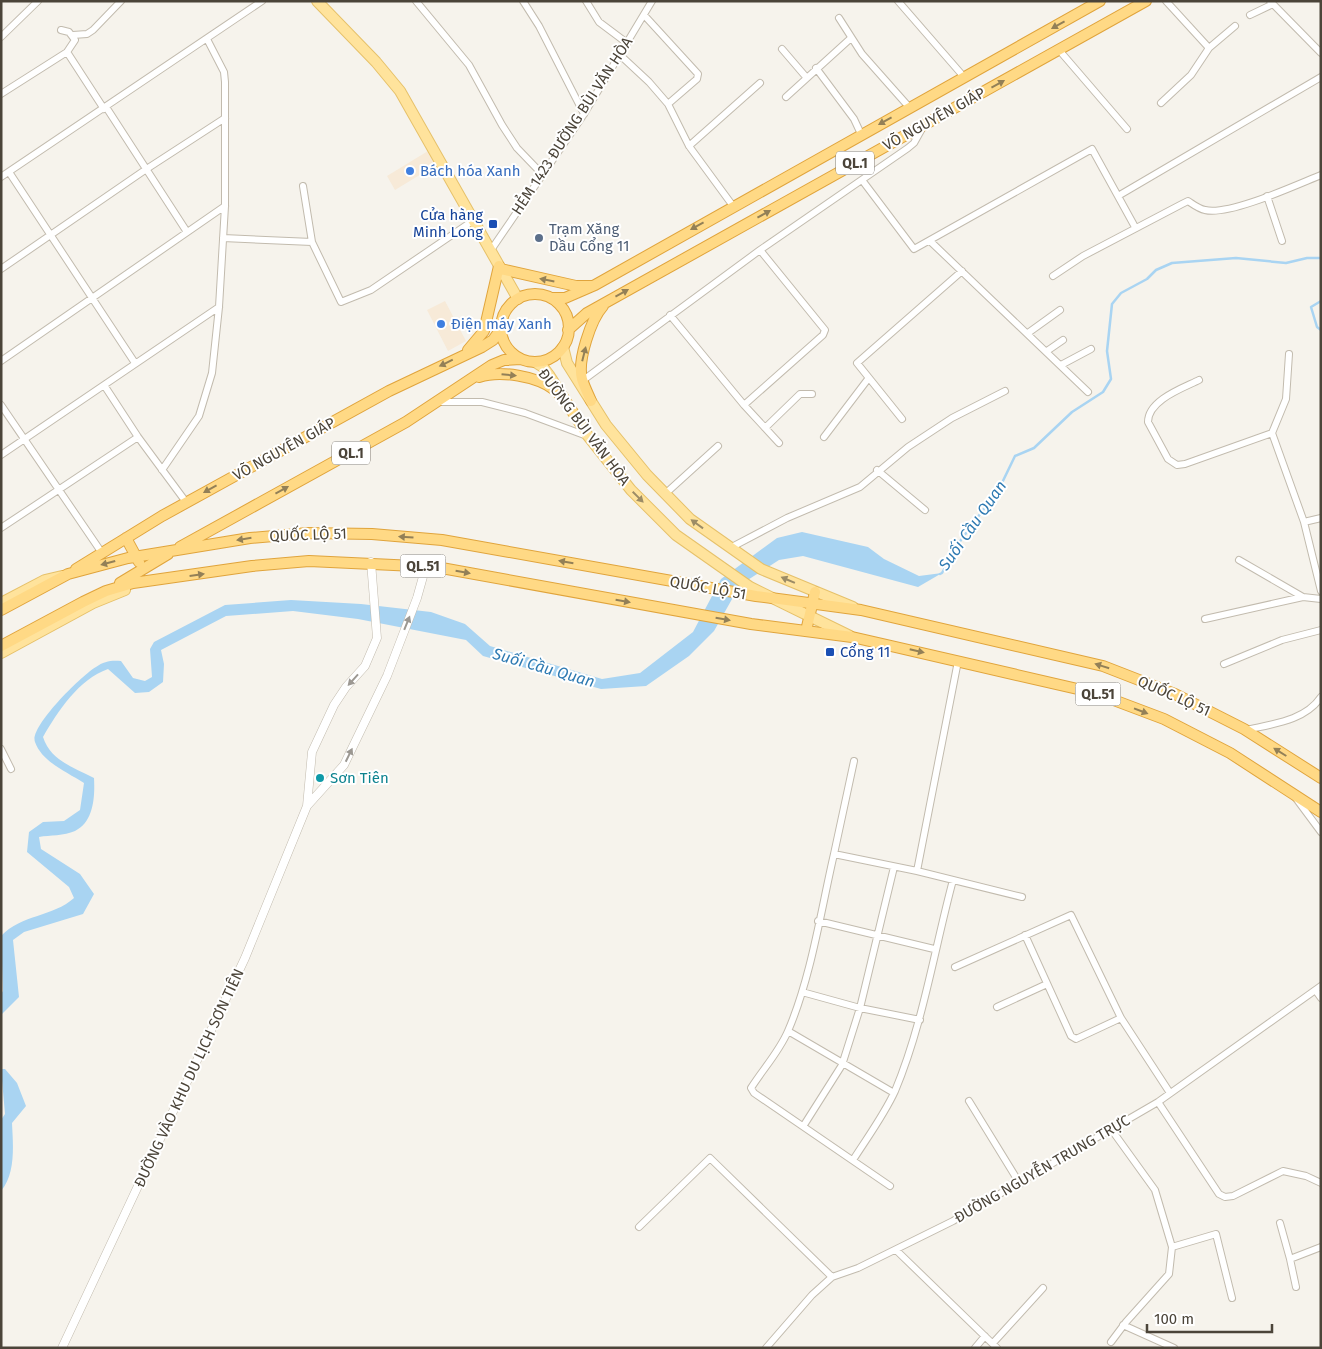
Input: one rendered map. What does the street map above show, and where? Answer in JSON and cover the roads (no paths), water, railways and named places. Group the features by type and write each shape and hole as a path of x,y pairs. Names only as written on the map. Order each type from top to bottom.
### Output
{"highway":[{"name":"VÕ NGUYÊN GIÁP","path":"551,298 565,298 595,286 733,206 1100,1"},
{"name":"VÕ NGUYÊN GIÁP","path":"568,330 587,313 606,302 1146,1"},
{"path":"464,354 484,331 500,268 576,286 595,286"},
{"name":"QL.1","path":"518,299 528,294 540,294 551,298"},
{"path":"534,362 545,360 563,347 568,330 566,314 560,305 551,298"},
{"path":"518,299 509,306 503,316 501,329 506,347 521,359"},
{"path":"591,400 582,381 581,369 591,325 606,302"},
{"name":"VÕ NGUYÊN GIÁP","path":"68,574 186,502 389,391 492,340 501,329"},
{"name":"QL.1","path":"93,603 106,591 142,569 406,422 504,360 521,359 534,362"},
{"path":"462,385 487,375 516,376 553,389 572,411"},
{"name":"QUỐC LỘ 51","path":"1,610 68,574 136,557 250,538 298,534 372,534 442,540 756,596 861,610 1103,666 1175,694 1246,730 1321,778"},
{"path":"126,538 142,569"},
{"name":"QUỐC LỘ 51","path":"1,646 106,591 149,580 252,566 309,561 371,562 426,566 751,624 852,637 1095,693 1164,719 1230,753 1321,812"},
{"path":"806,631 815,592"}],"main road":[{"path":"318,1 376,62 400,91 518,299"},
{"name":"ĐƯỜNG BÙI VĂN HÒA","path":"563,347 567,363 606,425 647,475 690,519 761,569 815,592"},
{"name":"ĐƯỜNG BÙI VĂN HÒA","path":"534,362 543,367 588,436 631,490 676,535 750,587 774,599"},
{"name":"QUỐC LỘ 51","path":"1,603 45,580 68,574"},
{"name":"QUỐC LỘ 51","path":"1,653 93,603 149,580"},
{"path":"815,592 861,610"},
{"path":"774,599 852,637"}],"street":[{"path":"1,37 38,1"},
{"path":"60,30 73,35 87,34 121,1"},
{"path":"1,177 262,1"},
{"path":"416,1 469,65 517,148 542,174"},
{"path":"523,1 539,26 584,114"},
{"path":"586,1 599,22 627,43"},
{"name":"HẺM 1423 ĐƯỜNG BÙI VĂN HÒA","path":"491,250 584,114 652,1"},
{"path":"898,1 964,77"},
{"path":"1166,1 1209,48"},
{"path":"1250,15 1271,2 1321,53"},
{"path":"644,15 698,74 668,104"},
{"path":"839,18 862,54 909,108"},
{"path":"1161,103 1191,74 1209,48 1235,26"},
{"path":"1,94 66,52 75,40 73,35"},
{"path":"786,97 851,38"},
{"path":"162,470 198,416 212,373 219,307 225,206 224,72 207,39"},
{"path":"782,49 806,77"},
{"path":"1059,50 1127,129"},
{"path":"66,52 187,232"},
{"path":"620,55 649,82 668,104 689,146 733,206"},
{"path":"816,68 854,119 861,134"},
{"path":"1118,196 1321,77"},
{"path":"689,146 760,82"},
{"path":"1,269 145,170 225,118"},
{"path":"582,381 760,250 914,143 925,124"},
{"path":"862,180 914,249 921,247 1092,149 1135,227"},
{"path":"8,172 135,363"},
{"path":"1052,276 1135,227 1188,202 1206,211 1220,210 1267,196 1321,175"},
{"path":"303,186 312,242 341,302 371,290 474,220"},
{"path":"1267,196 1282,241"},
{"path":"1,361 225,206"},
{"path":"223,238 312,242"},
{"path":"930,241 1088,392"},
{"path":"744,405 823,335 825,330 760,250"},
{"path":"902,420 856,363 962,272"},
{"path":"1,455 219,307"},
{"path":"1028,333 1060,310"},
{"path":"670,315 744,405 779,443"},
{"path":"1047,351 1063,340"},
{"path":"1061,365 1091,350"},
{"path":"1289,354 1286,399 1272,433 1304,522 1321,591"},
{"path":"824,437 868,379"},
{"path":"1199,380 1174,392 1148,416 1148,422 1171,463 1177,465 1185,464 1272,433"},
{"path":"104,385 138,437 186,502"},
{"path":"733,550 788,518 857,489 908,447 952,418 1004,392"},
{"path":"765,428 797,396 803,393 812,394"},
{"path":"436,402 482,402 588,436"},
{"path":"1,405 102,553"},
{"path":"1,528 138,437"},
{"path":"665,494 718,446"},
{"path":"878,470 925,510"},
{"path":"1304,522 1321,518"},
{"path":"1239,560 1303,597 1321,600"},
{"name":"ĐƯỜNG VÀO KHU DU LỊCH SƠN TIÊN","path":"62,1348 245,958 307,806 312,752 334,705 365,666 377,638 375,591 371,562"},
{"name":"ĐƯỜNG VÀO KHU DU LỊCH SƠN TIÊN","path":"307,806 344,765 387,676 417,598 426,566"},
{"path":"1205,619 1303,597"},
{"path":"1224,664 1282,640 1321,630"},
{"path":"916,871 958,661"},
{"path":"1246,730 1285,721 1306,713 1321,698"},
{"path":"1,749 11,769"},
{"path":"854,761 802,992 788,1032 766,1070 750,1088 754,1093 804,1125 890,1186"},
{"path":"1292,792 1321,832"},
{"path":"834,854 916,871 1022,897"},
{"path":"804,1125 842,1065 860,1008 876,934 894,867"},
{"path":"854,1160 894,1093 920,1020 934,949 953,880"},
{"path":"955,967 1071,915 1121,1018 1170,1093"},
{"path":"818,921 934,949"},
{"path":"1025,935 1071,1036 1076,1039 1121,1018"},
{"path":"997,1007 1047,984"},
{"path":"1318,988 1321,998"},
{"name":"ĐƯỜNG NGUYỄN TRUNG TRỰC","path":"766,1348 812,1295 832,1278 896,1250 1020,1184 1158,1102 1318,988"},
{"path":"802,992 860,1008 920,1020"},
{"path":"788,1032 842,1065 894,1093"},
{"path":"969,1101 1020,1184"},
{"path":"1158,1102 1218,1194 1225,1197 1233,1196 1283,1171 1306,1176 1321,1183"},
{"path":"1111,1342 1169,1274 1172,1247 1155,1190 1112,1128"},
{"path":"639,1227 710,1158 832,1278"},
{"path":"1280,1223 1296,1288"},
{"path":"1172,1247 1216,1234 1232,1298"},
{"path":"1290,1260 1321,1247"},
{"path":"896,1250 995,1346 1043,1288"},
{"path":"1123,1326 1174,1348"},
{"path":"975,1348 985,1336"}],"water":[{"name":"Suối Cầu Quan","path":"802,532 868,547 884,559 919,576 942,573 918,587 803,556 779,560 740,585 714,631 689,656 646,686 601,689 483,656 466,640 358,619 293,611 226,616 161,650 164,664 163,682 149,692 135,693 108,669 97,674 70,697 43,737 51,752 57,758 94,778 94,793 90,815 81,827 71,833 39,837 41,849 80,874 94,894 83,914 24,932 13,940 19,997 1,1015 1,994 3,991 1,936 18,923 57,909 74,898 69,887 27,852 29,832 43,822 64,821 80,810 84,783 49,761 38,749 35,735 40,725 58,702 80,680 99,665 108,661 121,661 133,678 145,681 152,677 150,649 154,642 225,605 291,600 361,604 431,612 465,624 490,646 602,679 640,673 693,632 721,579 777,538"},
{"path":"1,1069 5,1069 17,1083 26,1106 12,1123 13,1158 9,1176 1,1191 1,1120 5,1114"}],"waterway":[{"name":"Suối Cầu Quan","path":"940,574 958,544 1000,487 1015,456 1034,448 1072,412 1103,392 1111,379 1107,351 1112,304 1121,293 1147,279 1156,270 1172,263 1236,258 1286,263 1307,258 1321,258"},
{"name":"Suối Cầu Quan","path":"1321,301 1311,307 1317,327 1321,330"}],"place":[{"name":"Bách hóa Xanh","path":"410,171"},
{"name":"Cửa hàng Minh Long","path":"493,224"},
{"name":"Trạm Xăng Dầu Cổng 11","path":"539,238"},
{"name":"Điện máy Xanh","path":"441,324"},
{"name":"Cổng 11","path":"830,652"},
{"name":"Sơn Tiên","path":"320,778"}]}
